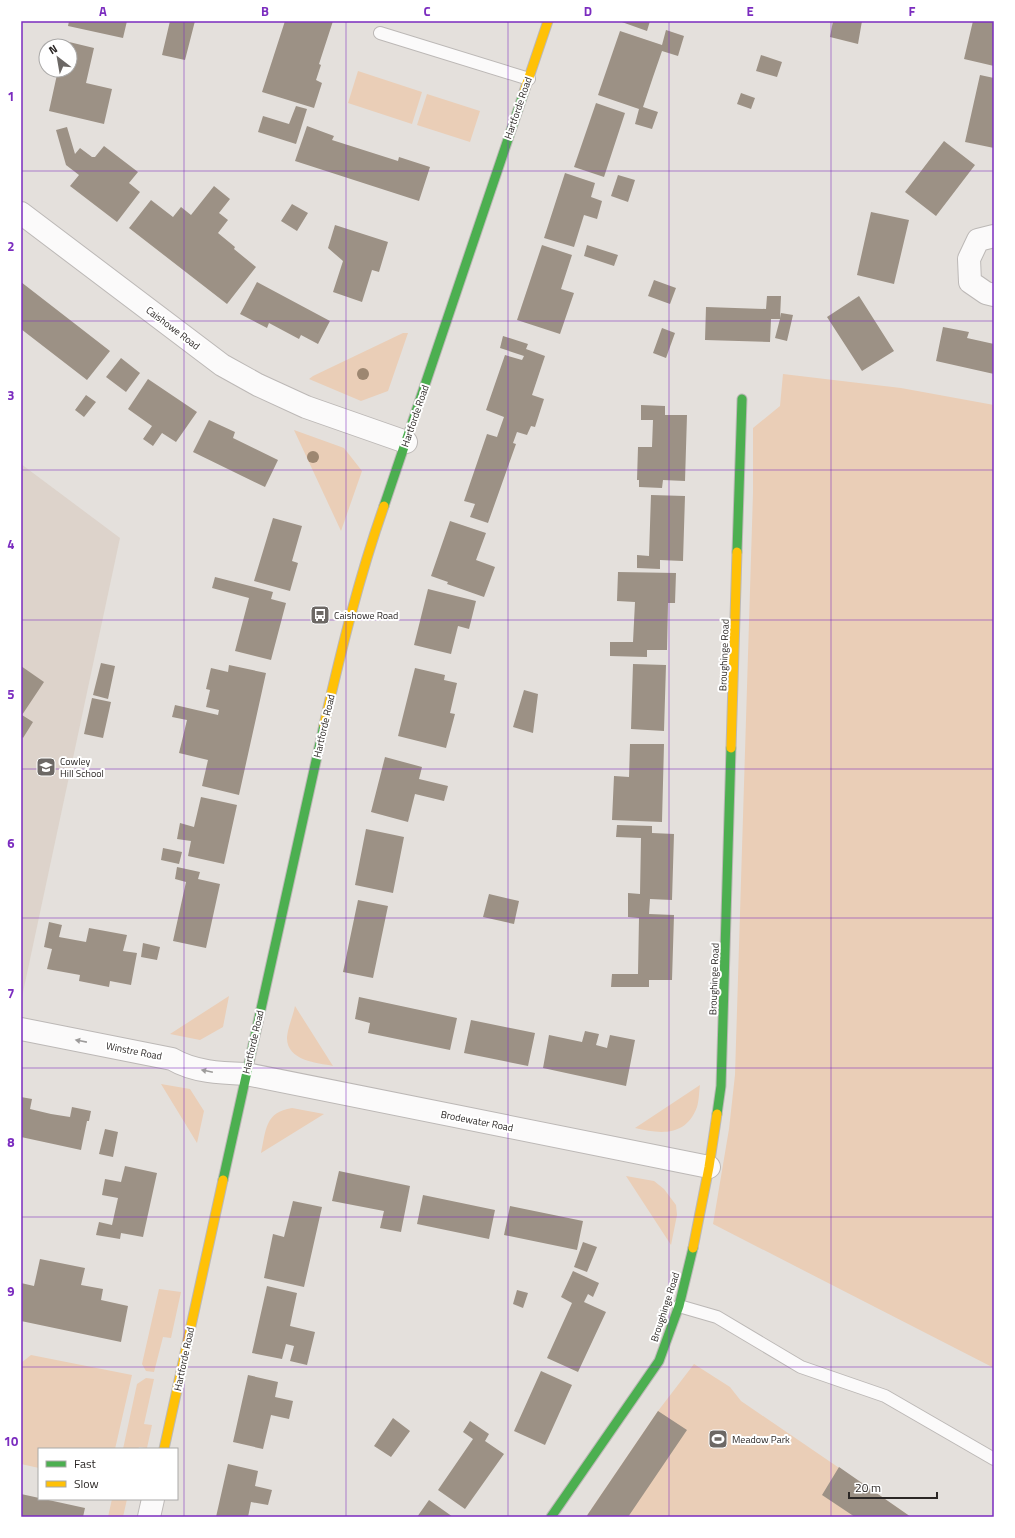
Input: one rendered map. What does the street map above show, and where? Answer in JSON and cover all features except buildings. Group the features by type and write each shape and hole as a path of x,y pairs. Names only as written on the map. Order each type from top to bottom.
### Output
{"street":[{"name":"Hartforde Road","path":"164,1448 337,669 373,538 548,21"},
{"name":"Caishowe Road","path":"21,213 222,365 258,385 306,407 406,442"},
{"path":"994,236 978,240 969,259 970,282 986,293 994,295"},
{"name":"Broughinge Road","path":"551,1517 659,1362 679,1306 686,1281 709,1167 722,1086 742,399"},
{"name":"Winstre Road","path":"21,1029 172,1059 185,1067 217,1073 246,1074"},
{"name":"Brodewater Road","path":"246,1074 709,1167"},
{"path":"149,1517 153,1500"}],"lane":[{"path":"380,33 529,79"},
{"path":"679,1306 717,1317 801,1367 885,1396 994,1459"}],"shaded area":[{"path":"358,71 422,92 412,124 348,103"},
{"path":"427,94 480,111 470,142 417,125"},
{"path":"403,333 408,333 388,391 361,401 309,379 313,376"},
{"path":"783,374 901,388 994,405 994,1368 713,1224 729,1129 735,1075 753,493 753,428 780,406"},
{"path":"294,430 344,448 362,471 341,531"},
{"name":"Cowley Hill School","path":"21,464 120,538 22,997 21,996"},
{"path":"229,996 223,1027 200,1040 170,1034"},
{"path":"295,1006 333,1066 311,1062 297,1056 288,1045 288,1029"},
{"path":"161,1084 190,1089 204,1111 197,1143"},
{"path":"700,1085 697,1107 692,1117 686,1124 671,1131 663,1132 635,1128"},
{"path":"292,1108 324,1114 261,1153 268,1123 276,1113"},
{"path":"626,1176 654,1181 664,1189 676,1205 677,1215 671,1245"},
{"path":"159,1289 181,1292 171,1338 163,1337 154,1372 146,1371 142,1364"},
{"path":"31,1355 132,1375 115,1448 38,1448 38,1468 21,1464 21,1363"},
{"name":"Meadow Park","path":"694,1364 730,1387 741,1401 911,1517 586,1517 658,1411"},
{"path":"146,1378 154,1379 144,1424 152,1425 147,1448 123,1448 137,1384"},
{"path":"112,1500 127,1500 123,1517 108,1517"}],"traffic: fast":[{"path":"384,506 524,92"},
{"path":"737,552 742,399"},
{"path":"223,1180 324,725"},
{"path":"717,1114 721,1086 731,748"},
{"path":"551,1517 659,1361 679,1306 693,1248"}],"traffic: slow":[{"path":"524,92 548,21"},
{"path":"324,725 351,614 366,560 384,506"},
{"path":"731,748 737,552"},
{"path":"693,1248 709,1167 717,1114"},
{"path":"164,1448 223,1180"}],"place":[{"name":"Caishowe Road","path":"320,615"},
{"name":"Cowley Hill School","path":"46,767"},
{"name":"Meadow Park","path":"718,1439"}]}
